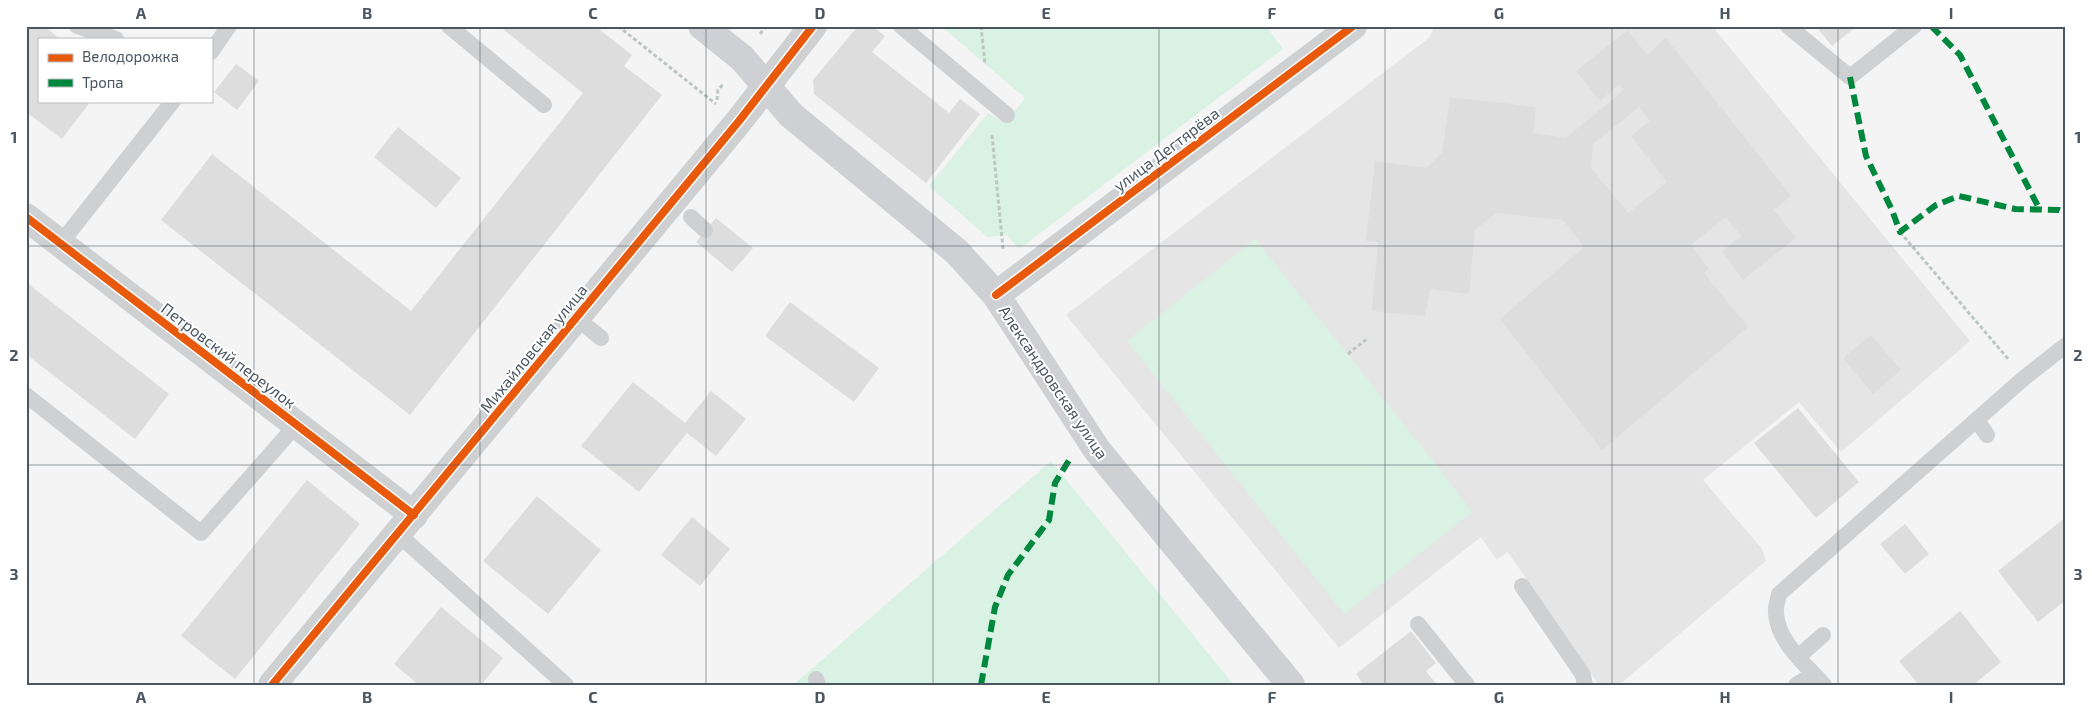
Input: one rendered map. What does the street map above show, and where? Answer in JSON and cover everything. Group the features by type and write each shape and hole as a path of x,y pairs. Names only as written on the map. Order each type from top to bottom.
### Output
{"main road":[{"name":"Александровская улица","path":"702,26 742,58 791,115 957,252 996,295 1097,450 1291,685"}],"street":[{"name":"Михайловская улица","path":"272,685 766,86 813,26"},
{"name":"улица Дегтярёва","path":"996,295 1353,26"},
{"name":"Петровский переулок","path":"26,217 297,424 406,524"}],"lane":[{"path":"77,26 113,38"},
{"path":"212,51 229,26"},
{"path":"448,26 544,105"},
{"path":"901,26 1007,115"},
{"path":"1788,26 1850,76 1914,26"},
{"path":"60,244 173,102"},
{"path":"691,217 705,230"},
{"path":"576,317 601,338"},
{"path":"1796,685 1819,679 1778,627 1775,611 1779,594 1977,420 2030,383 2066,346"},
{"path":"26,395 201,533 297,424"},
{"path":"1977,420 1987,435"},
{"path":"406,524 566,685"},
{"path":"1522,586 1583,675 1585,685"},
{"path":"1418,624 1467,685"},
{"path":"1799,656 1823,635"}],"path":[{"path":"618,26 717,104"},
{"path":"981,26 1003,249"},
{"path":"1900,232 2030,383"},
{"path":"1348,354 1368,338"}],"shaded area":[{"path":"1435,26 1712,26 1970,341 1841,452 1799,402 1703,480 1762,549 1766,561 1619,685 1599,685 1508,552 1497,560 1481,537 1339,648 1066,315 1429,38"}],"green space":[{"path":"941,26 1266,26 1283,49 1019,249 1007,235 987,237 929,186 988,113 1005,123 1025,98"},
{"path":"1255,239 1443,473 1472,512 1344,614 1127,341"},
{"path":"1051,461 1234,685 793,685"}],"building":[{"path":"26,26 44,26 59,38 38,38 38,102 90,102 62,139 26,112"},
{"path":"499,26 595,26 632,55 624,66 662,95 410,415 161,220 212,154 411,311 583,93"},
{"path":"858,26 872,26 885,36 872,52 949,113 960,99 980,114 926,183 814,94 813,80"},
{"path":"1816,26 1857,26 1832,46"},
{"path":"1628,30 1647,55 1666,38 1791,196 1774,210 1796,238 1743,280 1722,251 1741,236 1726,217 1691,245 1709,269 1704,273 1748,327 1602,450 1500,319 1584,247 1563,220 1496,213 1475,230 1469,294 1430,289 1425,316 1372,311 1378,242 1366,241 1375,161 1426,168 1442,153 1450,97 1536,107 1533,133 1566,138 1624,90 1620,84 1600,101 1576,71","holes":["1639,107 1650,121 1631,136 1667,182 1628,213 1591,168 1593,144"]},
{"path":"236,64 259,81 237,110 214,92"},
{"path":"398,127 461,178 436,208 374,157"},
{"path":"716,218 753,248 732,272 696,242"},
{"path":"26,282 169,394 135,439 26,354"},
{"path":"790,302 879,368 854,402 765,336"},
{"path":"1871,335 1901,370 1873,394 1843,358"},
{"path":"633,382 685,423 711,391 746,419 716,456 687,433 639,492 581,446"},
{"path":"1798,408 1859,482 1816,518 1754,443"},
{"path":"307,480 360,524 235,679 181,636"},
{"path":"537,496 601,550 548,614 483,561"},
{"path":"692,517 730,549 700,586 661,555"},
{"path":"2066,517 2066,600 2038,622 1998,571"},
{"path":"1905,524 1929,554 1905,574 1880,544"},
{"path":"441,607 503,658 481,685 419,685 394,664"},
{"path":"1960,611 2001,662 1973,685 1919,685 1899,661"},
{"path":"1411,631 1436,663 1426,671 1437,685 1364,685 1356,674"}],"marked path":[{"path":"1931,26 1960,55 2040,210"},
{"path":"1850,77 1866,156 1892,210 1900,232 1936,205 1959,196 2015,209 2059,210 2066,213"},
{"path":"981,685 995,607 1008,575 1049,520 1055,483 1071,457"}],"cycle path":[{"path":"272,685 739,121 813,26"},
{"path":"996,295 1353,26"},
{"path":"26,217 414,515"}]}
